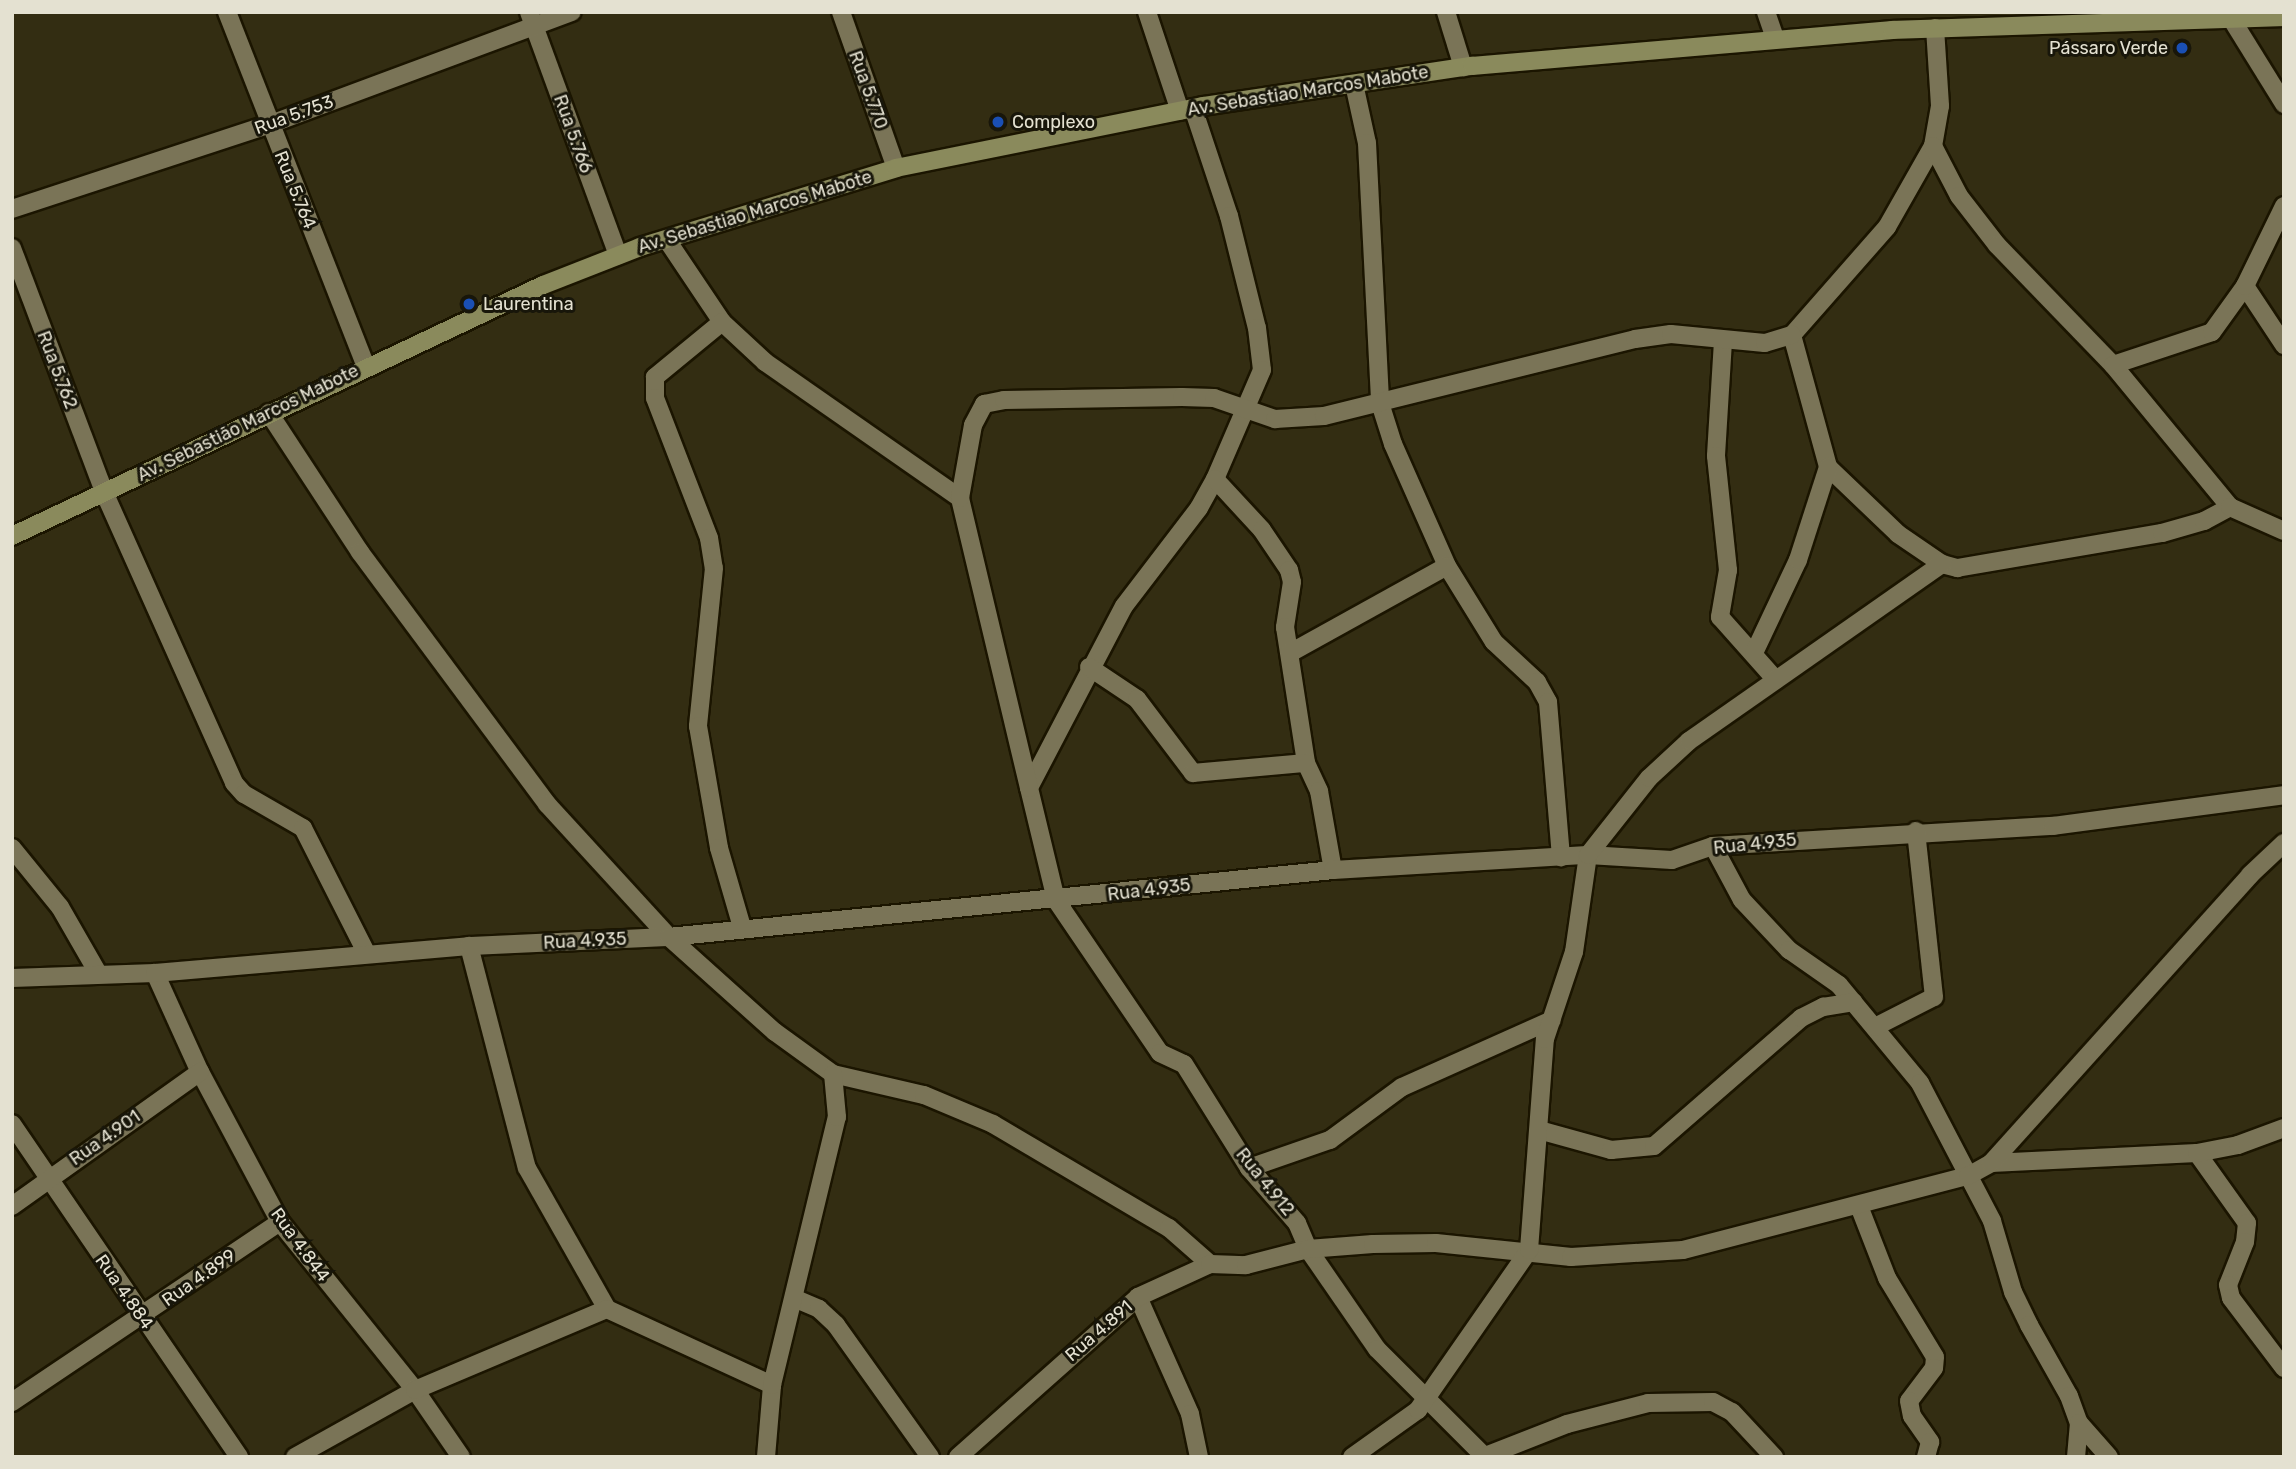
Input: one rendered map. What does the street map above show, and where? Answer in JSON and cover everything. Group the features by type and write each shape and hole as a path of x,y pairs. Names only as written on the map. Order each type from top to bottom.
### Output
{"main road":[{"name":"Av. Sebastiao Marcos Mabote","path":"484,312 618,255 896,168 1187,109 1463,67 1775,38 2072,20 2162,23 2284,17"},
{"name":"Av. Sebastião Marcos Mabote","path":"12,536 484,312"}],"street":[{"name":"Rua 5.764","path":"227,12 268,125 366,367"},
{"name":"Rua 5.753","path":"12,209 268,125 531,19 572,12"},
{"name":"Rua 5.770","path":"841,12 896,168"},
{"path":"1029,788 1089,667 1124,606 1199,508 1215,480 1262,370 1257,328 1229,216 1147,12"},
{"path":"1446,12 1463,67"},
{"path":"1766,12 1775,38"},
{"name":"Rua 5.766","path":"531,19 618,255"},
{"path":"2232,20 2284,104"},
{"path":"1056,900 960,498 973,425 979,411 992,401 1182,397 1214,398 1275,419 1324,416 1635,339 1671,334 1765,343 1791,335 1887,227 1933,146 1940,106 1935,28"},
{"path":"1354,83 1367,143 1380,403 1393,444 1447,566 1494,642 1537,682 1548,702 1561,857"},
{"path":"1933,146 1958,196 1997,245 2113,365 2231,507 2284,531"},
{"path":"2113,365 2212,332 2245,286 2284,206"},
{"path":"667,240 722,322 765,362 960,498"},
{"name":"Rua 5.762","path":"12,248 104,492 234,783 244,794 303,828 367,954"},
{"path":"2245,286 2284,345"},
{"path":"722,322 655,377 656,398 709,538 714,568 712,622 698,726 719,848 742,928"},
{"path":"1791,335 1828,467 1898,534 1941,564 1957,568 1993,565 2162,533 2204,521 2231,507"},
{"path":"1723,341 1716,457 1728,570 1720,617 1776,680"},
{"path":"269,412 360,552 491,733 547,804 669,937 775,1032 833,1074 924,1095 993,1124 1170,1228 1210,1264"},
{"path":"1754,653 1798,560 1828,467"},
{"path":"1215,480 1262,530 1289,570 1292,582 1285,627 1306,763 1319,791 1333,870"},
{"path":"1352,1457 1419,1410 1424,1399 1529,1250 1545,1039 1574,952 1588,855 1650,778 1689,741 1941,564"},
{"path":"1290,653 1447,566"},
{"path":"1089,667 1107,675 1137,699 1193,773 1306,763"},
{"name":"Rua 4.935","path":"12,978 155,973 469,946 669,937 1333,870 1588,855 1672,860 1713,846 1916,831 2053,825 2284,795"},
{"path":"1875,1027 1934,997 1916,831"},
{"path":"1992,1163 2241,884 2284,843"},
{"path":"1713,846 1742,900 1763,923 1854,1002 1920,1083 1992,1221 2013,1292 2079,1423 2109,1457"},
{"path":"12,848 60,907 97,973"},
{"name":"Rua 4.912","path":"1056,900 1160,1053 1184,1065 1249,1168 1297,1223 1308,1249 1377,1349 1424,1399 1484,1456"},
{"path":"469,946 527,1168 607,1309 772,1385"},
{"name":"Rua 4.844","path":"155,973 200,1072 280,1222 415,1390 461,1457"},
{"path":"1539,1130 1611,1150 1654,1146 1801,1018 1823,1007 1854,1002"},
{"path":"1249,1168 1330,1140 1402,1087 1552,1020"},
{"name":"Rua 4.901","path":"12,1206 200,1072"},
{"path":"765,1457 772,1385 796,1299 810,1218 837,1117 833,1074"},
{"name":"Rua 4.884","path":"12,1124 46,1180 239,1457"},
{"path":"1992,1163 2197,1153 2238,1145 2284,1128"},
{"path":"2197,1153 2247,1223 2248,1233 2228,1292 2284,1368"},
{"name":"Rua 4.891","path":"958,1457 1138,1297 1210,1264 1246,1265 1308,1249 1436,1243 1529,1250 1571,1257 1683,1250 1968,1176 1992,1163"},
{"path":"1859,1206 1886,1278 1935,1357 1934,1368 1909,1401 1912,1416 1930,1442 1926,1457"},
{"name":"Rua 4.899","path":"12,1402 142,1318 280,1222"},
{"path":"1138,1297 1190,1415 1199,1457"},
{"path":"796,1299 818,1309 836,1325 930,1457"},
{"path":"295,1457 415,1390 607,1309"},
{"path":"1484,1456 1567,1424 1648,1404 1713,1402 1732,1412 1774,1457"},
{"path":"2076,1457 2079,1423"}],"place":[{"name":"Pássaro Verde","path":"2182,48"},
{"name":"Complexo","path":"998,122"},
{"name":"Laurentina","path":"469,304"}]}
